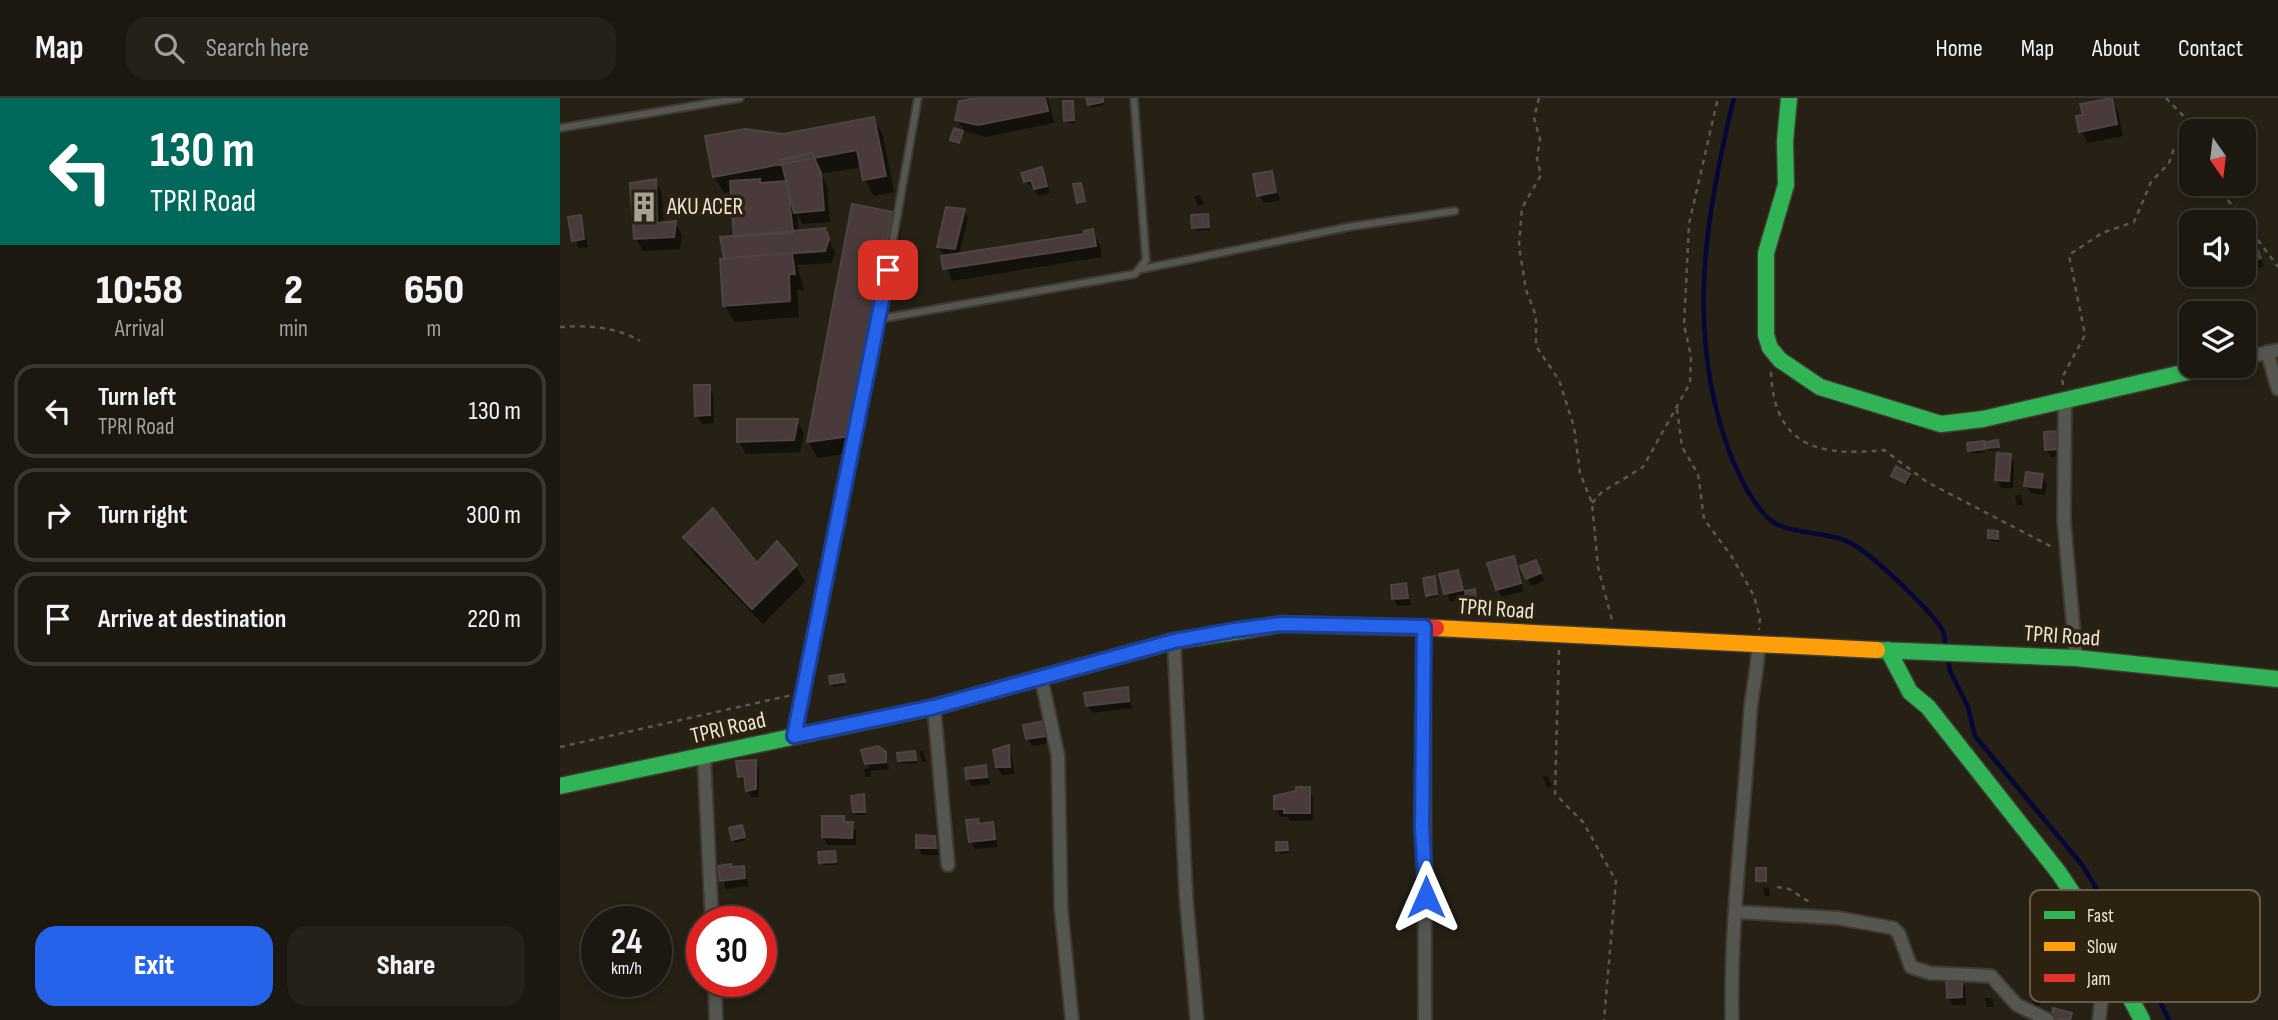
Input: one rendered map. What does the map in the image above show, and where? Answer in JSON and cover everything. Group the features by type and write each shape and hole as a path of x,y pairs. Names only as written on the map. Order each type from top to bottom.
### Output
{"street":[{"path":"1789,98 1785,141 1786,185 1766,253 1766,335 1770,348 1780,360 1820,387 1890,405 1932,422 1950,424 2179,374"},
{"path":"2273,351 2278,390"},
{"path":"2065,401 2067,555 2076,658"},
{"name":"TPRI Road","path":"560,786 934,707 1174,641 1281,624 1424,627 1618,639 2076,658 2278,679"},
{"path":"1424,627 1425,1020"},
{"path":"1174,641 1186,896 1197,1020"},
{"path":"1732,1020 1751,705 1759,666 1758,643"},
{"path":"1888,650 1910,692 1928,707 2070,890"},
{"path":"1041,677 1058,756 1061,908 1072,1020"},
{"path":"934,707 948,865"},
{"path":"704,757 711,906"},
{"path":"1737,912 1830,918 1894,928 1911,967 1930,973 1991,976 2017,1005 2049,1020"},
{"path":"715,997 716,1020"},
{"path":"2099,1020 2101,1002"},
{"path":"2133,1002 2142,1020"}],"lane":[{"path":"560,128 740,98"},
{"path":"794,736 879,319 918,98"},
{"path":"1135,98 1146,260 1142,269"},
{"path":"879,319 1135,274 1142,269 1348,227 1455,211"}],"path":[{"path":"1539,98 1534,118 1540,139 1537,159 1541,175 1522,208 1521,257 1525,290 1536,316 1536,346 1559,380 1574,427 1580,473 1592,503 1598,567 1618,639"},
{"path":"1592,503 1602,492 1643,467 1690,383 1691,356 1684,325 1689,224 1718,98"},
{"path":"2166,98 2186,119"},
{"path":"2065,401 2062,378 2085,335 2069,255 2102,233 2134,222 2151,182 2169,163 2174,148 2179,146"},
{"path":"2226,196 2278,267"},
{"path":"560,327 585,325 629,335 640,341"},
{"path":"1770,348 1771,382 1778,419 1806,444 1846,454 1884,450 1927,482 2067,555"},
{"path":"1676,407 1682,447 1698,474 1704,519 1732,557 1754,596 1760,618 1758,643"},
{"path":"1558,636 1560,676 1555,794 1583,822 1616,881 1604,1020"},
{"path":"560,747 803,692"},
{"path":"1777,887 1798,894 1830,918"}],"building":[{"path":"976,98 1045,98 1048,111 978,125 955,120 959,101"},
{"path":"1086,98 1103,98 1103,102 1088,105"},
{"path":"2112,98 2117,124 2079,132 2076,116 2083,115 2080,104"},
{"path":"1063,101 1073,101 1074,120 1064,121"},
{"path":"874,117 886,176 863,180 857,150 713,177 705,136 745,129 783,134"},
{"path":"954,128 963,131 959,143 950,140"},
{"path":"812,153 821,173 824,210 794,213 781,160"},
{"path":"1042,167 1047,186 1034,189 1031,180 1024,182 1021,173"},
{"path":"1272,171 1276,192 1257,196 1253,174"},
{"name":"AKU ACER","path":"656,179 657,223 676,221 674,237 634,239 630,183"},
{"path":"760,179 760,183 787,181 793,233 734,237 730,181"},
{"path":"1081,183 1085,201 1077,203 1073,184"},
{"path":"852,204 893,212 850,436 807,442"},
{"path":"946,207 965,209 955,249 937,247"},
{"path":"1208,214 1209,227 1192,228 1191,215"},
{"path":"581,215 584,239 572,241 568,217"},
{"path":"825,228 829,239 825,251 724,258 720,237"},
{"path":"1093,229 1096,246 943,269 941,256 1084,234 1084,231"},
{"path":"2256,246 2261,258 2256,260"},
{"path":"792,253 795,274 789,274 790,301 723,306 720,259"},
{"path":"694,385 710,385 710,415 695,416"},
{"path":"737,419 798,419 794,440 737,442"},
{"path":"2060,431 2061,449 2045,450 2044,432"},
{"path":"1998,440 1999,447 1986,448 1985,442"},
{"path":"1984,441 1985,449 1968,451 1967,443"},
{"path":"1997,453 2011,454 2009,481 1995,480"},
{"path":"1896,466 1910,474 1905,483 1891,476"},
{"path":"2026,472 2043,474 2041,488 2024,486"},
{"path":"713,508 757,563 777,541 797,565 752,609 683,537"},
{"path":"1988,530 1998,531 1998,539 1988,538"},
{"path":"1514,556 1521,583 1496,590 1487,563"},
{"path":"1536,560 1541,573 1526,579 1520,566"},
{"path":"1458,570 1463,590 1444,594 1439,574"},
{"path":"1435,576 1437,594 1426,596 1423,578"},
{"path":"1406,583 1408,598 1392,599 1391,585"},
{"path":"1475,589 1476,598 1466,601 1465,591"},
{"path":"843,674 845,682 830,684 829,676"},
{"path":"1128,687 1129,701 1086,706 1084,693"},
{"path":"1050,720 1053,735 1026,739 1023,725"},
{"path":"1009,745 1010,767 996,767 993,750"},
{"path":"878,746 886,752 886,762 865,764 861,750"},
{"path":"915,751 916,760 898,761 897,753"},
{"path":"756,760 756,789 746,791 744,776 738,777 736,761"},
{"path":"986,765 987,777 966,779 965,768"},
{"path":"1296,787 1310,787 1310,813 1284,813 1284,809 1274,809 1274,796 1296,791"},
{"path":"864,794 865,812 853,812 851,796"},
{"path":"822,816 844,816 844,822 853,822 852,838 822,837"},
{"path":"978,819 979,824 993,822 995,839 969,842 966,820"},
{"path":"742,825 745,837 732,840 729,828"},
{"path":"916,835 935,836 936,848 916,848"},
{"path":"1276,842 1287,842 1288,850 1276,851"},
{"path":"835,851 836,862 819,863 818,852"},
{"path":"731,864 731,867 744,866 745,878 720,881 718,866"},
{"path":"1756,868 1766,868 1766,881 1756,881"},
{"path":"1962,978 1962,997 1947,998 1946,979"},
{"path":"2053,1008 2072,1013 2070,1020 2051,1018"}],"waterway":[{"path":"1734,98 1714,189 1704,279 1708,369 1717,414 1732,459 1750,494 1769,519 1784,527 1844,540 1867,554 1896,579 1934,619 1943,631 1946,649"},
{"path":"1948,658 1950,671 1968,707 1975,736 2083,866 2097,890"},
{"path":"2160,1002 2169,1020"}],"traffic: fast":[{"path":"1789,98 1785,141 1786,185 1766,253 1766,335 1770,348 1780,360 1820,387 1941,424 1983,419 2179,374"},
{"path":"560,786 934,707 1174,641 1252,629"},
{"path":"1877,650 2076,658 2278,679"},
{"path":"1888,650 1910,692 1928,707 2070,890"},
{"path":"2132,1002 2142,1020"}],"traffic: slow":[{"path":"1436,628 1877,650"}],"traffic: jam":[{"path":"1252,629 1281,624 1436,628"}],"place":[{"name":"AKU ACER","path":"644,207"}],"route":[{"path":"888,270 794,736 934,707 1174,641 1235,630 1281,624 1424,627 1422,827 1427,872 1426,897"}]}
